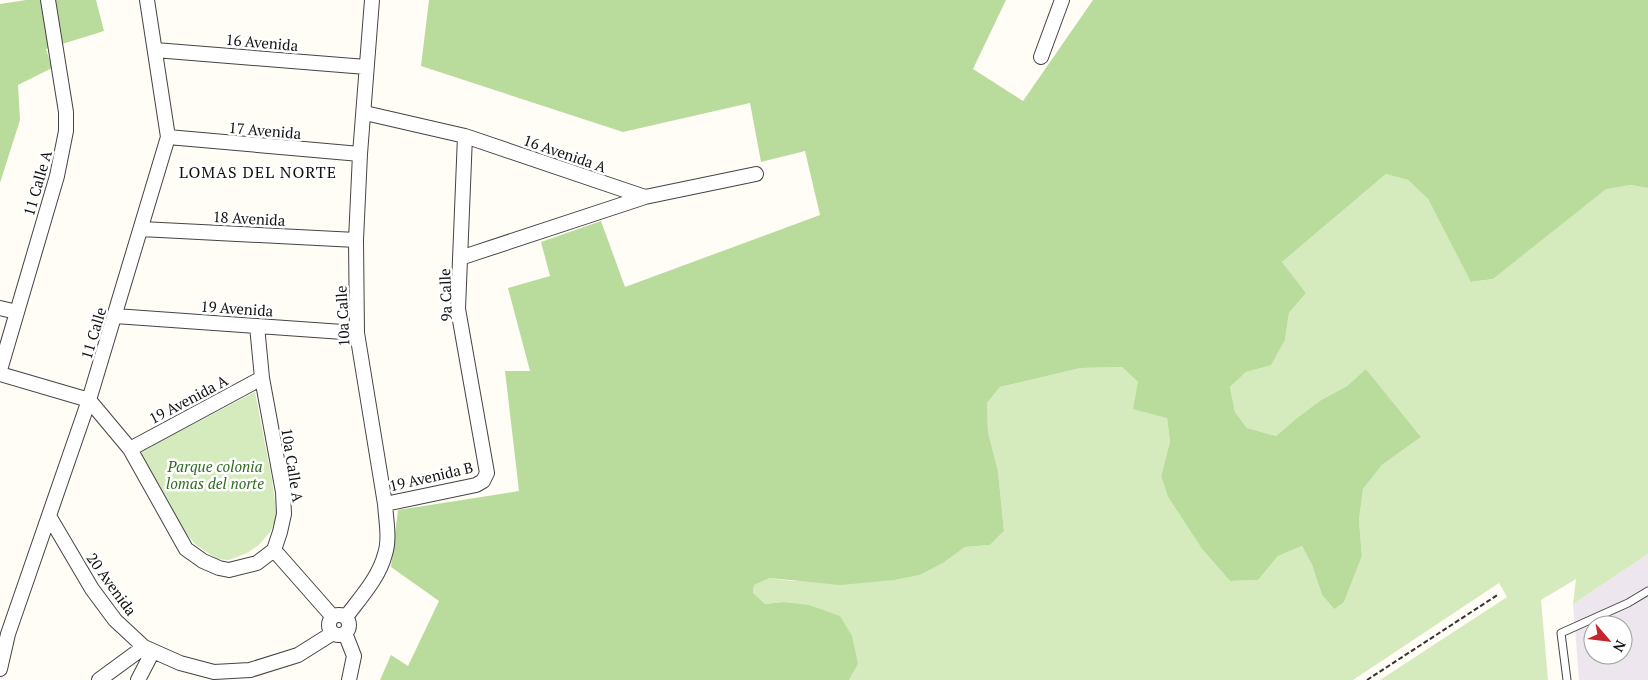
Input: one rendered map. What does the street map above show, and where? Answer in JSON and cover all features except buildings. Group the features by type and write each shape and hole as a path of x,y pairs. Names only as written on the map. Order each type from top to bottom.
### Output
{"street":[{"name":"11 Calle A","path":"0,372 57,176 66,131 66,112 48,0"},
{"name":"11 Calle","path":"0,669 8,634 89,400 142,229 168,137 147,0"},
{"name":"10a Calle","path":"339,617 376,575 385,554 387,531 385,504 357,333 356,240 360,154 372,0"},
{"path":"1042,57 1062,0"},
{"name":"16 Avenida","path":"155,50 366,67"},
{"name":"16 Avenida A","path":"364,113 465,136 645,197"},
{"name":"9a Calle","path":"465,136 458,309 486,473 484,481"},
{"name":"17 Avenida","path":"168,137 360,154"},
{"path":"460,258 645,197 756,174"},
{"name":"18 Avenida","path":"142,229 356,240"},
{"path":"0,308 17,312"},
{"name":"19 Avenida","path":"115,316 357,333"},
{"name":"10a Calle A","path":"257,326 262,378 283,499 284,514 274,550"},
{"path":"0,372 89,400 130,449 186,549 203,561 229,570 257,563 274,550 339,617 349,622 349,628 339,633 354,656 349,680"},
{"name":"19 Avenida A","path":"130,449 262,378"},
{"name":"19 Avenida B","path":"385,504 476,485 484,481"},
{"name":"20 Avenida","path":"49,516 92,589 115,620 149,649 180,664 214,672 250,670 298,655 339,633"},
{"path":"99,680 149,649"},
{"path":"138,680 149,649"}],"lane":[{"path":"1567,680 1561,633 1628,603 1648,591"}],"path":[{"path":"1367,680 1499,594"}],"shaded area":[{"path":"1648,554 1648,680 1579,680 1573,604"}],"green space":[{"path":"26,0 96,0 104,31 46,49 52,68 18,85 20,120 0,183 0,4"},
{"path":"429,0 1006,0 973,69 1023,101 1093,0 1648,0 1648,188 1630,185 1606,189 1493,279 1471,282 1428,199 1408,180 1386,174 1282,262 1306,293 1289,313 1285,340 1271,365 1246,372 1230,387 1235,412 1247,428 1276,436 1321,400 1347,386 1366,369 1421,437 1382,465 1363,489 1359,520 1362,556 1344,602 1334,609 1322,595 1312,565 1302,546 1278,556 1258,580 1230,581 1202,549 1168,497 1161,476 1170,442 1167,418 1133,409 1138,382 1122,367 1081,368 1000,387 987,403 988,432 998,471 1004,531 990,545 965,547 943,563 920,575 895,580 840,585 770,578 754,585 753,593 765,604 783,602 809,605 840,616 852,636 858,664 849,680 380,680 391,655 408,666 439,601 391,567 398,510 519,491 505,371 530,371 508,288 550,276 541,242 601,221 625,287 820,215 805,151 761,162 750,103 623,132 421,66"},
{"path":"1386,174 1408,180 1428,199 1472,282 1493,279 1606,188 1630,185 1648,188 1648,554 1573,604 1576,579 1541,600 1548,680 1380,680 1507,597 1499,583 1353,680 849,680 858,664 783,602 765,604 753,593 754,585 770,578 792,581 895,580 920,575 943,563 965,547 990,545 1004,531 998,471 988,432 987,403 1000,387 1081,368 1122,367 1138,382 1167,418 1170,442 1161,476 1168,497 1202,549 1230,581 1258,580 1278,556 1302,546 1312,565 1322,595 1333,608 1344,602 1362,556 1359,520 1363,489 1382,465 1421,437 1366,369 1347,386 1321,400 1276,436 1247,428 1235,412 1230,387 1246,372 1271,364 1285,340 1289,313 1306,293 1282,262"},
{"name":"Parque colonia lomas del norte","path":"255,392 277,517 270,532 259,545 247,553 229,560 217,559 195,544 182,529 141,457 142,448 188,427"}],"district":[{"name":"LOMAS DEL NORTE","path":"258,172"}]}
